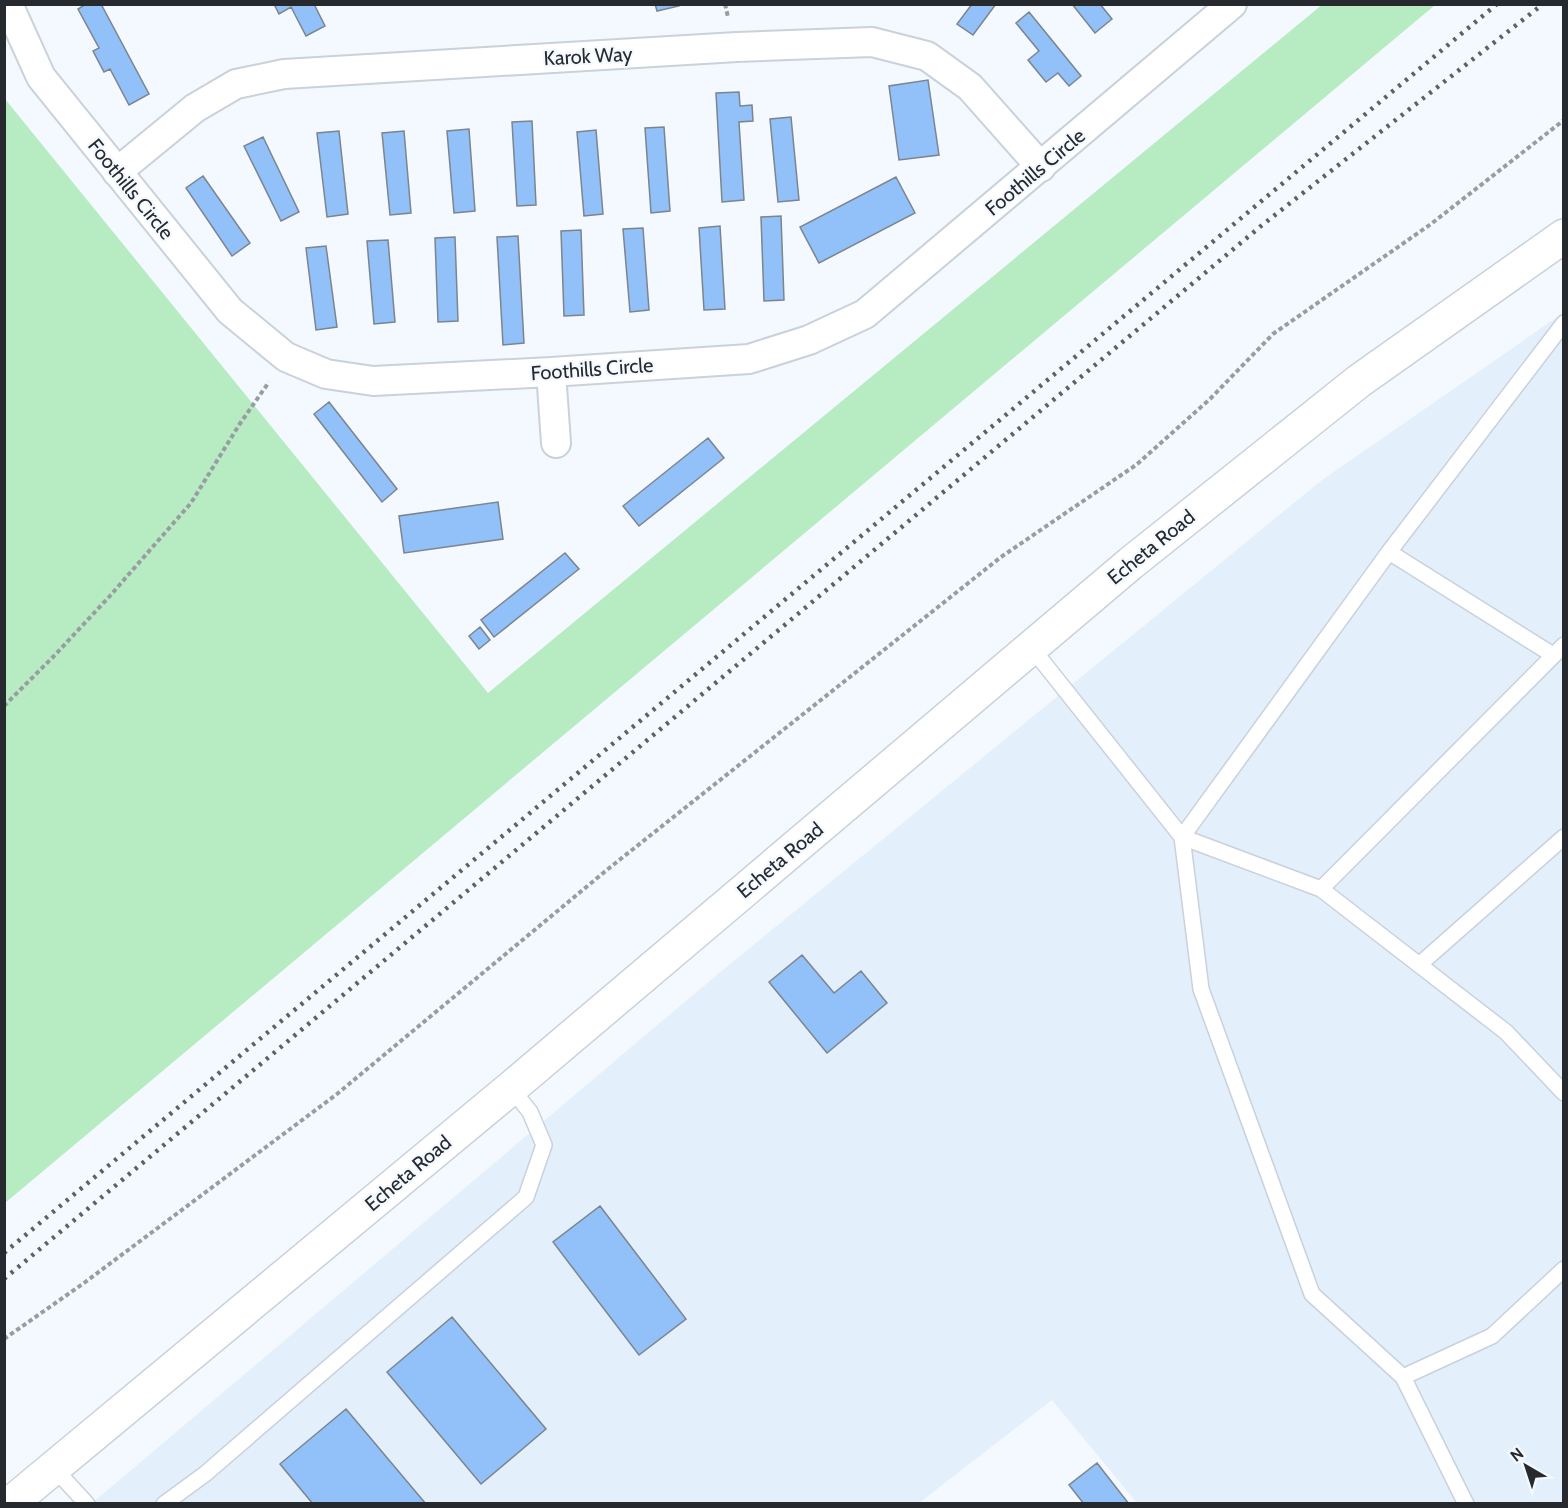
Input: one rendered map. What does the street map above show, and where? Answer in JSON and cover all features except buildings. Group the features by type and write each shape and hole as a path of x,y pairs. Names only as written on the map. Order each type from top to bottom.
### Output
{"street":[{"name":"Foothills Circle","path":"8,4 41,77 230,311 286,357 326,374 373,381 749,359 809,340 865,314 1232,4"},
{"name":"Karok Way","path":"117,172 195,108 236,84 284,74 725,47 872,42 927,56 970,87 1041,166"},
{"name":"Echeta Road","path":"10,1503 511,1088 1131,563 1359,381 1563,236"},
{"path":"552,372 556,443"}],"lane":[{"path":"1466,1503 1403,1377 1312,1294 1201,989 1182,837 1389,552 1563,323"},
{"path":"1321,889 1558,650 1389,552"},
{"path":"1031,647 1182,837 1321,889 1506,1032 1563,1093"},
{"path":"1419,965 1563,837"},
{"path":"164,1503 206,1474 526,1197 544,1145 530,1112 511,1088"},
{"path":"1403,1377 1492,1336 1563,1269"},
{"path":"53,1467 87,1503"}],"path":[{"path":"4,1339 94,1276 338,1094 608,868 991,565 1136,465 1210,399 1273,334 1431,224 1563,120"},
{"path":"4,706 109,597 191,503 239,425 286,357"}],"shaded area":[{"path":"1563,313 1563,1503 1137,1503 1052,1400 919,1503 91,1504 713,978 1322,480"}],"green space":[{"path":"1323,4 1435,5 5,1203 5,99 488,693"}],"railway":[{"path":"4,1253 1497,4"},
{"path":"4,1279 1261,226 1543,4"}]}
